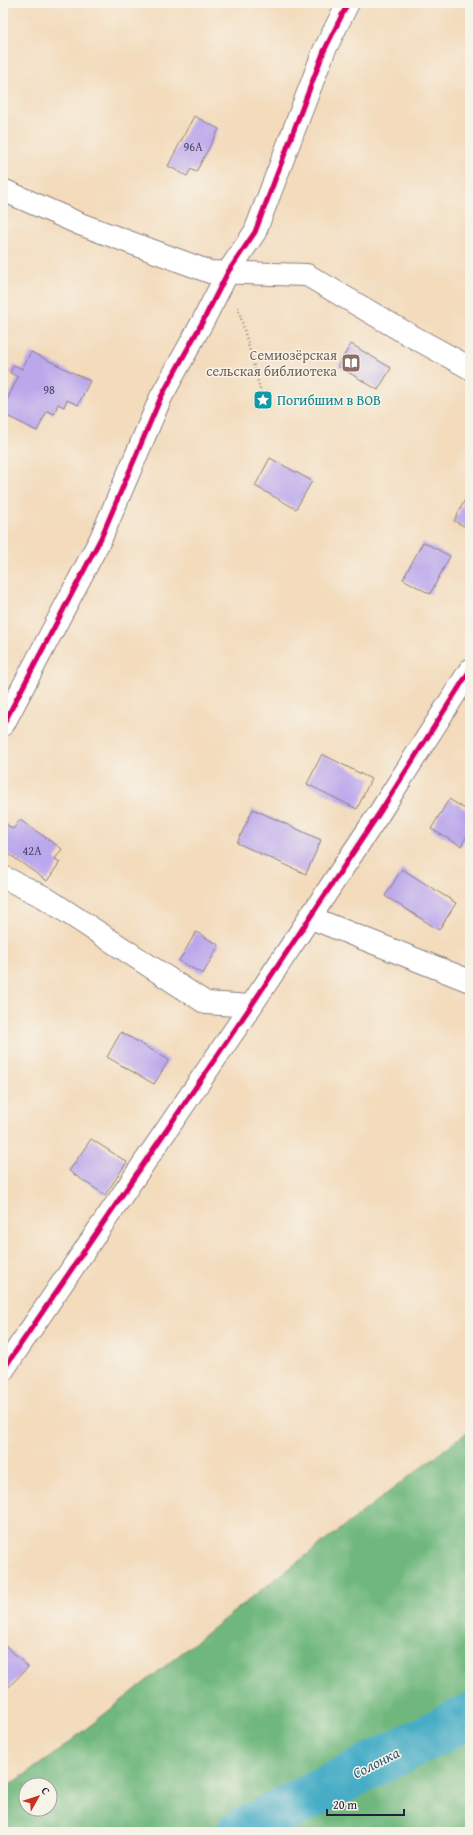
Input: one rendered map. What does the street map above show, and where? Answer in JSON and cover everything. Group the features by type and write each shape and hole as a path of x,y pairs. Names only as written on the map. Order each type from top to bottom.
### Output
{"street":[{"path":"3,725 101,538 161,397 228,272 255,232 324,51 348,3"},
{"path":"3,190 80,224 210,272 307,275 399,329 470,368"},
{"path":"3,1370 251,1006 380,812 470,670"},
{"path":"3,877 44,898 206,1003 251,1006"},
{"path":"309,917 470,981"}],"path":[{"path":"228,272 263,400"}],"green space":[{"path":"470,1430 469,1832 3,1832 3,1790 18,1780 18,1817 58,1817 58,1777 22,1777 53,1755 256,1594"}],"building":[{"path":"194,116 219,129 196,172 191,169 187,176 168,166"},
{"path":"351,344 391,368 378,390 338,366"},
{"path":"31,352 90,381 78,405 67,400 64,407 58,404 54,414 47,411 37,431 3,414 3,408 18,377 10,373 14,365 22,369"},
{"path":"270,458 312,481 296,509 255,486"},
{"path":"469,492 470,493 470,529 454,521"},
{"path":"423,542 450,556 430,594 403,579"},
{"path":"322,754 371,779 357,809 307,784"},
{"path":"449,799 470,812 470,831 461,846 431,829"},
{"path":"253,809 321,840 306,874 237,843"},
{"path":"20,820 62,849 55,859 60,862 47,881 6,852 3,857 3,822 13,829"},
{"path":"402,869 456,903 439,930 385,896"},
{"path":"196,932 219,945 203,974 179,961"},
{"path":"121,1032 169,1060 154,1084 107,1057"},
{"path":"91,1139 127,1162 105,1195 69,1171"},
{"path":"4,1644 28,1667 3,1693 3,1646"}],"waterway":[{"name":"Солонка","path":"240,1832 470,1716"}],"cycle path":[{"path":"3,725 101,538 161,397 228,272 255,232 324,51 348,3"},
{"path":"3,1370 251,1006 380,812 470,670"}],"place":[{"name":"Семиозёрская сельская библиотека","path":"351,363"},
{"name":"Погибшим в ВОВ","path":"263,400"}]}
